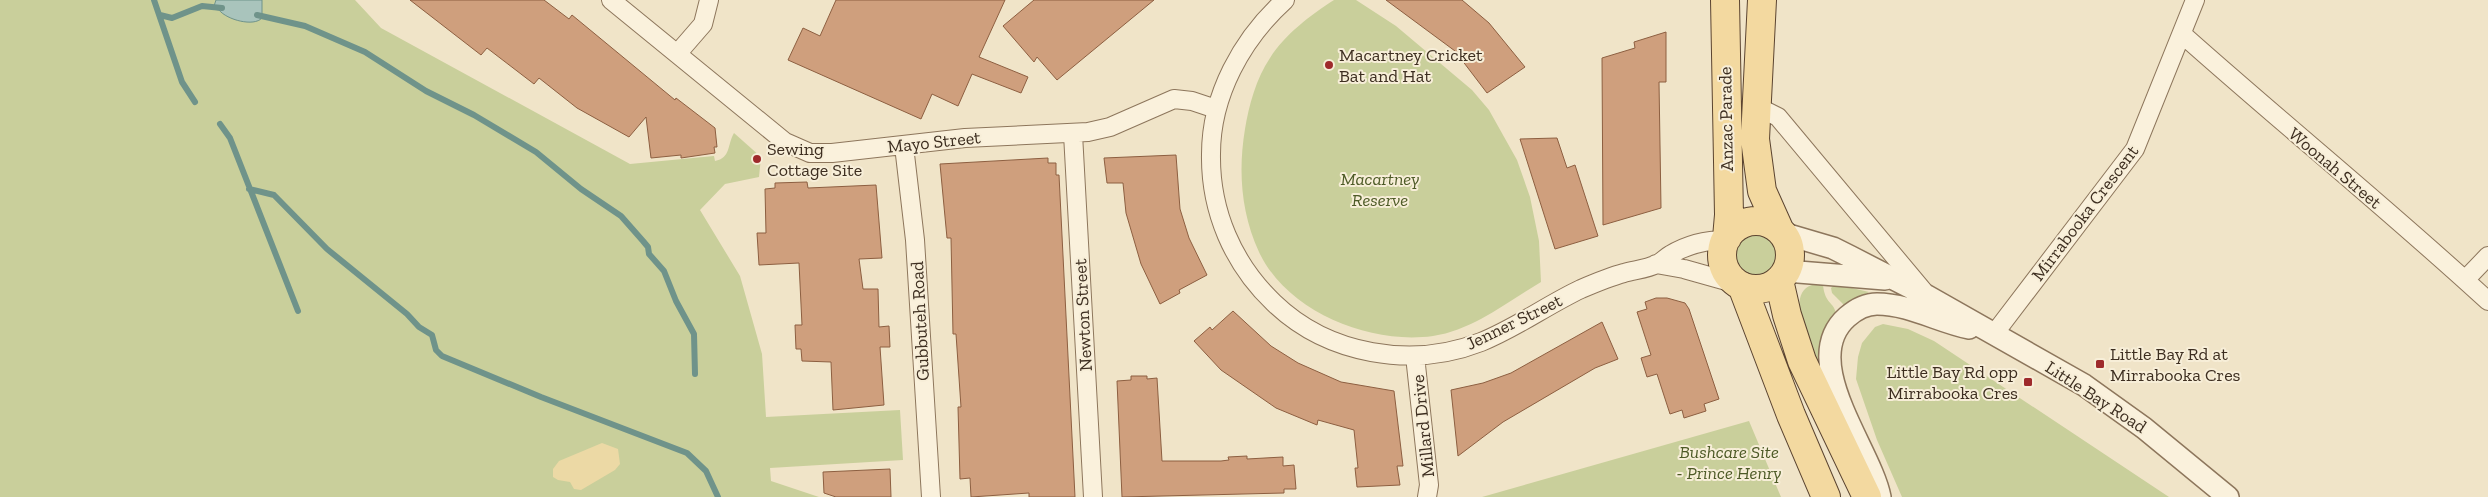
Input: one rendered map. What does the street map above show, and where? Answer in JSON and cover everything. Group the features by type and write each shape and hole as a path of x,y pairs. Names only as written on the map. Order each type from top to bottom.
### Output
{"main road":[{"name":"Anzac Parade","path":"1725,0 1729,215 1726,239"},
{"name":"Anzac Parade","path":"1762,0 1756,106 1758,173 1762,191 1780,231"},
{"path":"1783,275 1762,288 1742,285 1731,277 1724,266 1722,252 1726,239 1736,228 1750,222 1765,222 1780,231 1790,251 1783,275 1787,315 1802,361 1867,497"},
{"path":"1742,285 1791,415 1826,497"}],"street":[{"name":"Mayo Street","path":"611,0 785,142 801,150 820,154 964,138 1073,134 1110,127 1174,99 1192,101 1216,108"},
{"path":"677,54 704,24 709,0"},
{"name":"Jenner Street","path":"1285,0 1261,24 1243,49 1227,80 1216,108 1211,152 1216,204 1229,242 1257,286 1293,319 1334,342 1367,352 1415,356 1446,352 1476,344 1583,288 1622,273 1656,264 1696,242 1726,239"},
{"name":"Mirrabooka Crescent","path":"1994,334 2135,149 2196,0"},
{"name":"Woonah Street","path":"2182,34 2282,124 2488,301"},
{"name":"Little Bay Road","path":"1756,106 1778,117 1927,296"},
{"name":"Newton Street","path":"1073,134 1093,497"},
{"name":"Gubbuteh Road","path":"904,146 915,240 930,497"},
{"name":"Little Bay Road","path":"1780,231 1833,248 1927,296 2117,407 2228,497"},
{"path":"2465,280 2488,256"},
{"name":"Jenner Street","path":"1656,264 1684,269 1742,285"},
{"name":"Little Bay Road","path":"1783,275 1893,279"},
{"path":"1880,497 1873,474 1844,413 1834,386 1830,348 1840,324 1861,308 1876,304 1912,310 1955,325 1994,334"},
{"name":"Millard Drive","path":"1415,356 1429,485 1427,497"}],"green space":[{"path":"0,0 355,0 381,28 630,164 714,156 715,161 724,157 734,133 761,157 759,177 725,184 700,210 740,276 762,354 766,417 900,410 903,460 770,468 771,481 819,497 0,497"},
{"name":"Macartney Reserve","path":"1334,0 1356,0 1396,26 1472,90 1489,110 1517,160 1530,197 1539,241 1541,282 1476,322 1462,328 1433,336 1409,337 1383,335 1333,320 1289,292 1272,273 1259,252 1253,237 1245,207 1242,160 1245,129 1254,92 1265,66 1276,49 1291,33"},
{"path":"1751,229 1761,229 1775,236 1782,250 1782,260 1775,274 1761,281 1751,281 1741,277 1734,270 1730,260 1730,250 1734,240 1741,233"},
{"path":"1835,284 1869,292 1844,305 1832,293 1831,288"},
{"path":"1812,285 1823,285 1825,296 1836,313 1826,329 1821,366 1805,336 1799,310 1800,299 1804,290"},
{"path":"1883,324 1908,329 1934,341 2169,497 1902,497 1877,440 1856,379 1858,357 1862,343 1875,327"},
{"name":"Bushcare Site - Prince Henry","path":"1749,421 1781,497 1482,497"}],"sand":[{"path":"602,443 618,449 620,464 615,470 581,490 574,489 570,482 553,477 553,469 559,461"}],"water":[{"path":"216,0 262,0 262,18 258,21 247,22 228,17 219,10 213,9"}],"building":[{"path":"410,0 544,0 569,19 572,15 675,100 676,98 715,128 717,147 714,147 715,153 681,158 681,155 651,158 646,117 629,137 577,108 539,78 534,84 487,48 481,55"},
{"path":"836,0 1005,0 979,57 1028,77 1021,93 972,74 958,106 932,94 921,119 788,60 803,28 820,36"},
{"path":"1034,0 1154,0 1057,80 1037,57 1034,62 1003,26"},
{"path":"1386,0 1462,0 1489,23 1525,67 1487,93 1455,51"},
{"path":"1666,32 1666,82 1659,82 1661,208 1603,225 1602,58 1635,48 1634,42"},
{"path":"1557,138 1567,168 1575,165 1598,236 1555,249 1520,139"},
{"path":"1176,155 1180,209 1189,238 1207,275 1179,290 1180,293 1160,304 1141,264 1126,213 1123,183 1107,183 1104,158"},
{"path":"1048,158 1048,163 1056,163 1056,175 1059,175 1075,497 1029,497 1029,493 971,497 970,478 960,479 958,407 961,407 956,334 953,334 951,238 947,238 940,164"},
{"path":"807,182 808,188 876,185 882,258 859,259 863,289 878,289 879,327 889,326 890,347 880,347 884,405 833,410 831,362 802,361 801,349 796,349 795,325 802,325 799,263 759,265 757,233 766,233 765,189 775,188 775,183"},
{"path":"1656,298 1667,298 1685,303 1689,309 1719,399 1704,404 1706,411 1684,418 1682,410 1670,414 1657,374 1647,377 1641,358 1651,355 1637,312 1647,309 1645,302"},
{"path":"1233,311 1271,346 1298,363 1341,382 1394,391 1403,466 1397,466 1400,485 1357,487 1355,468 1358,468 1354,430 1318,420 1317,425 1276,408 1221,370 1194,341 1210,327 1212,330"},
{"path":"1602,322 1618,359 1595,368 1503,422 1458,456 1451,390 1483,383 1511,373"},
{"path":"1131,376 1147,376 1147,379 1157,378 1162,461 1221,461 1229,460 1228,457 1247,456 1247,459 1283,457 1283,466 1294,465 1296,489 1284,489 1284,493 1122,497 1117,381 1131,380"},
{"path":"890,469 891,497 836,497 824,493 823,472"}],"waterway":[{"path":"154,0 182,82 195,102"},
{"path":"160,15 172,18 202,6 222,8"},
{"path":"257,15 305,26 365,52 426,91 474,115 536,152 581,189 621,216 648,247 649,254 664,271 676,301 694,334 695,374"},
{"path":"220,124 230,138 298,311"},
{"path":"249,189 274,195 327,249 407,314 419,327 432,335 436,350 442,356 541,397 687,453 706,471 718,497"}],"place":[{"name":"Macartney Cricket Bat and Hat","path":"1329,65"},
{"name":"Sewing Cottage Site","path":"757,159"},
{"name":"Little Bay Rd at Mirrabooka Cres","path":"2100,364"},
{"name":"Little Bay Rd opp Mirrabooka Cres","path":"2028,382"}]}
